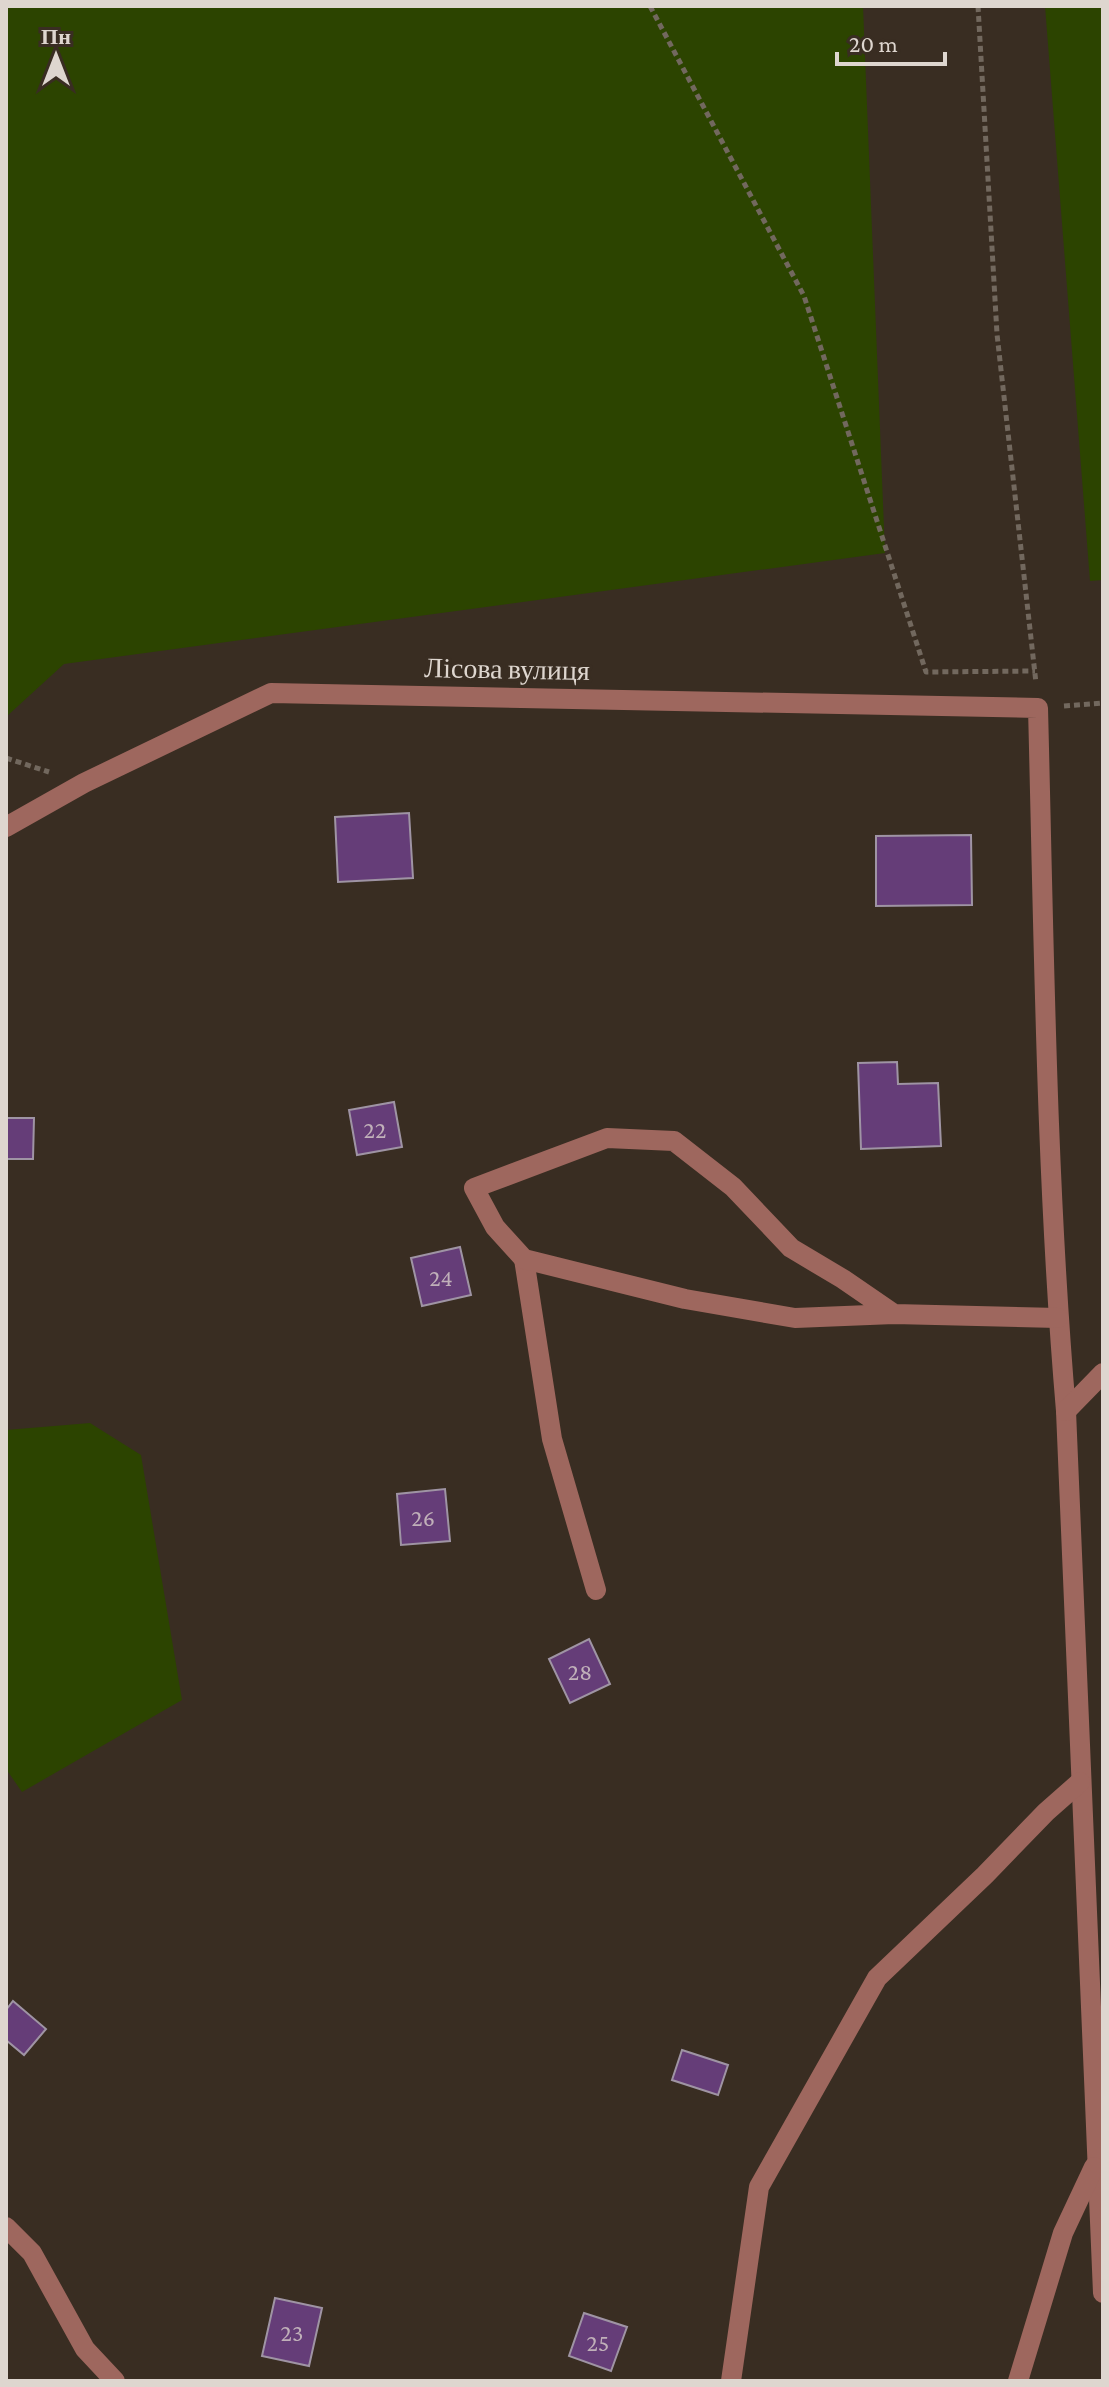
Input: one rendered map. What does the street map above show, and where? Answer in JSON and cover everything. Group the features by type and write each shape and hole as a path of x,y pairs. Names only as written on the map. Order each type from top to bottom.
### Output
{"street":[{"name":"Лісова вулиця","path":"6,827 84,783 271,693 1038,708"},
{"path":"1038,708 1048,1096 1058,1318 1066,1411 1103,2293"},
{"path":"596,1590 552,1439 524,1259 495,1227 474,1188 607,1138 674,1141 733,1187 791,1248 894,1314"},
{"path":"524,1259 685,1299 795,1318 894,1314 1058,1318"},
{"path":"1066,1411 1103,1373"},
{"path":"731,2381 759,2187 877,1978 1080,1782"},
{"path":"1018,2381 1063,2233 1097,2162"},
{"path":"6,2227 32,2253 85,2349 115,2381"}],"path":[{"path":"650,6 804,296 926,672 1035,671"},
{"path":"978,6 997,334 1038,708 1103,703"}],"green space":[{"path":"6,6 863,6 885,553 64,664 6,717"},
{"path":"1045,6 1103,6 1103,580 1090,581"},
{"path":"90,1423 141,1455 182,1700 22,1792 6,1769 6,1430"}],"building":[{"path":"409,813 413,878 338,882 335,817"},
{"path":"971,835 972,905 876,906 876,836"},
{"path":"897,1062 898,1084 938,1083 941,1146 861,1149 858,1063"},
{"path":"394,1102 402,1147 357,1155 349,1110"},
{"path":"6,1118 34,1118 33,1159 6,1159"},
{"path":"460,1247 471,1295 422,1306 411,1258"},
{"path":"445,1489 450,1541 401,1545 397,1494"},
{"path":"589,1639 610,1684 570,1703 549,1659"},
{"path":"13,2001 46,2029 24,2055 6,2040 6,2010"},
{"path":"682,2050 728,2065 718,2095 672,2080"},
{"path":"275,2298 322,2308 309,2366 262,2356"},
{"path":"584,2313 627,2327 611,2371 569,2356"}]}
